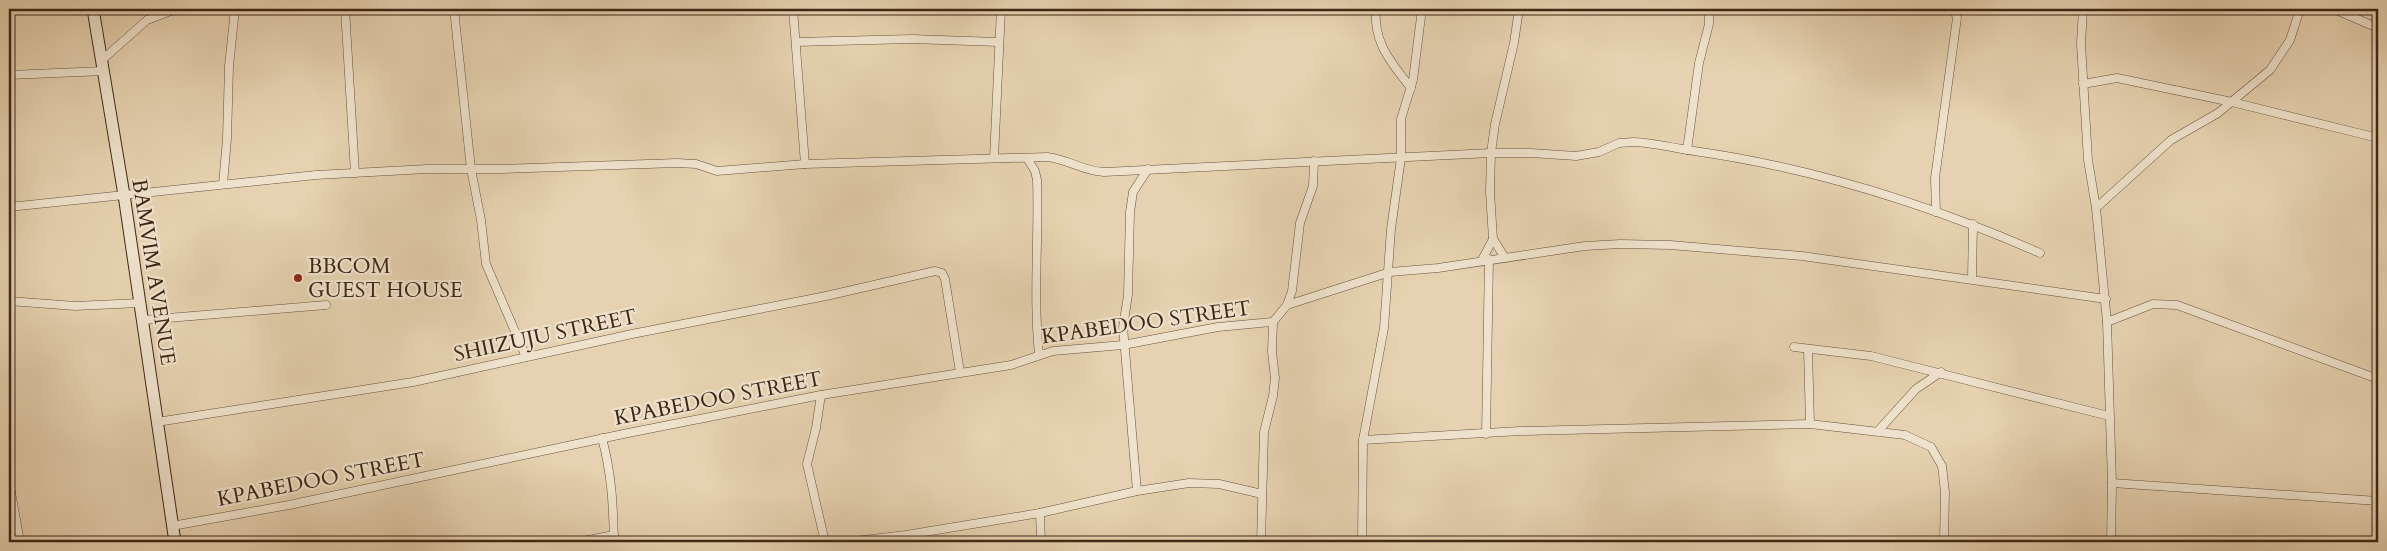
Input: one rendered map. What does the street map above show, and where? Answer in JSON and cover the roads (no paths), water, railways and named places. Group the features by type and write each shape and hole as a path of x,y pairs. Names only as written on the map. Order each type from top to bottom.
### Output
{"street":[{"name":"BAMVIM AVENUE","path":"93,9 124,195 175,542"},
{"path":"9,75 103,66 146,20 176,9"},
{"path":"223,184 234,9"},
{"path":"344,9 355,172"},
{"path":"454,9 471,169 481,220 486,264 526,357"},
{"path":"793,9 806,164"},
{"path":"994,158 1000,9"},
{"path":"1376,9 1376,33 1390,61 1411,88"},
{"path":"1362,542 1363,440 1384,328 1390,272 1391,229 1401,158 1402,119 1411,88 1422,9"},
{"path":"1486,434 1485,260 1493,239 1490,192 1491,153 1495,124 1514,43 1519,9"},
{"path":"1687,150 1699,63 1709,24 1709,9"},
{"path":"1936,212 1935,178 1957,18 1954,9"},
{"path":"2083,9 2081,44 2088,160 2096,208 2106,299 2112,483 2111,542"},
{"path":"2096,208 2170,140 2198,126 2232,102 2270,70 2290,40 2300,9"},
{"path":"2334,9 2378,28"},
{"path":"796,42 912,39 998,42"},
{"path":"2083,84 2117,78 2232,102 2378,138"},
{"path":"9,207 355,172 677,163 696,164 717,171 806,164 994,158 1055,158 1077,168 1094,172 1491,153 1582,155 1599,152 1620,143 1634,142 1747,158 1784,166 1973,224 2040,253"},
{"path":"1027,158 1038,180 1039,236 1036,326 1039,354"},
{"path":"1261,542 1264,432 1273,396 1275,378 1272,352 1273,322 1287,305 1295,277 1302,214 1313,186 1314,161"},
{"path":"1137,491 1123,345 1128,295 1131,206 1133,192 1148,169"},
{"path":"1972,279 1973,224"},
{"path":"1493,239 1505,258"},
{"path":"1287,305 1390,272 1438,268 1585,246 1670,245 1802,256 2106,299"},
{"name":"SHIIZUJU STREET","path":"157,422 413,382 632,334 826,296 938,271 945,279 960,372"},
{"path":"9,301 74,306 140,303"},
{"path":"2107,322 2153,304 2177,305 2378,379"},
{"path":"143,320 326,305"},
{"name":"KPABEDOO STREET","path":"172,526 288,505 602,438 821,395 1010,365 1053,351 1123,345 1218,327 1273,322"},
{"path":"1794,347 1871,356 1941,372 2109,416"},
{"path":"1808,349 1810,424"},
{"path":"1878,431 1916,389 1941,372"},
{"path":"821,395 808,464 825,542"},
{"path":"1363,440 1665,426 1810,424 1905,435 1922,441 1931,447 1942,466 1945,492 1944,542"},
{"path":"578,542 614,539 612,479 602,438"},
{"path":"9,481 20,542"},
{"path":"846,542 882,540 1040,513 1137,491 1189,483 1220,484 1262,494"},
{"path":"2112,483 2378,501"},
{"path":"1040,513 1041,542"}],"place":[{"name":"BBCOM GUEST HOUSE","path":"298,278"}]}
